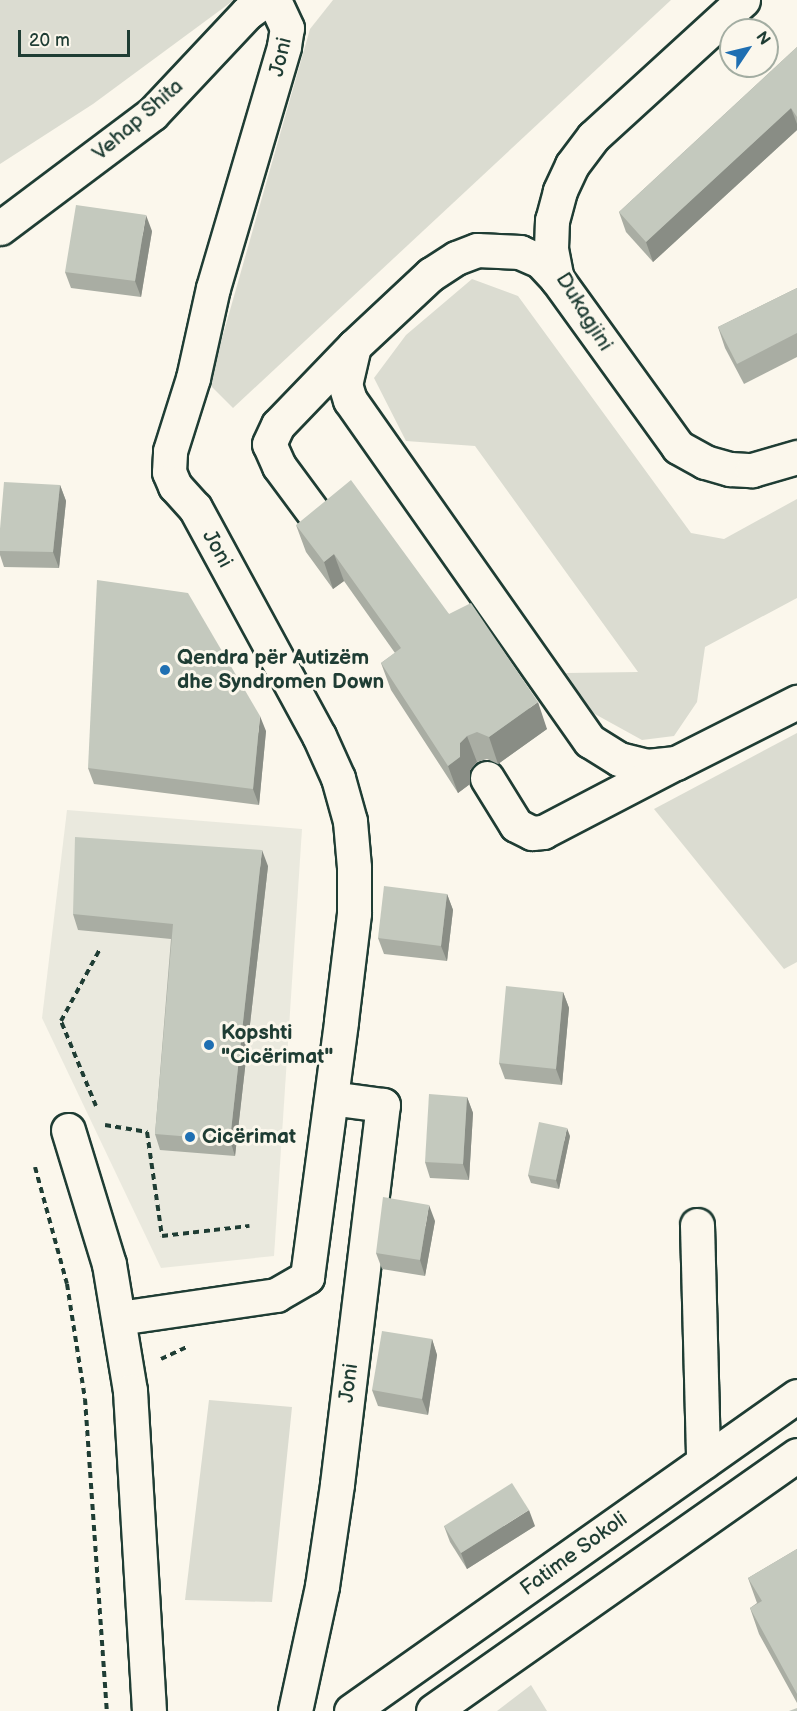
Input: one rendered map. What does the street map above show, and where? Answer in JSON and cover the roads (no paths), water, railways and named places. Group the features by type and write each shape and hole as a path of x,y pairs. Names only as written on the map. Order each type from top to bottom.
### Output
{"street":[{"name":"Vehap Shita","path":"0,228 152,114 247,13 265,0"},
{"name":"Joni","path":"119,1318 276,1295 307,1277 354,913 351,821 320,736 195,508 175,486 169,472 170,451 284,46 287,28 274,0"},
{"name":"Dukagjini","path":"743,0 592,137 572,165 552,220 551,249 558,279 678,447 705,462 730,469 752,470 797,457"},
{"path":"313,512 279,466 269,444 278,425 354,346 432,274 477,250 520,252 540,261 558,279"},
{"path":"354,346 345,384 350,400 569,716 590,741 619,759 647,766 676,763"},
{"path":"487,778 516,825 531,833 543,832 797,702"},
{"name":"Joni","path":"295,1711 322,1586 337,1484 383,1105 331,1098"},
{"path":"68,1130 98,1222 119,1318 130,1391 149,1711"},
{"path":"697,1225 703,1462"},
{"name":"Fatime Sokoli","path":"351,1711 797,1396"},
{"path":"433,1711 797,1455"}],"place":[{"name":"Qendra për Autizëm dhe Syndromen Down","path":"165,670"},
{"name":"Kopshti \"Cicërimat\"","path":"209,1045"},
{"name":"Cicërimat","path":"190,1137"}]}
